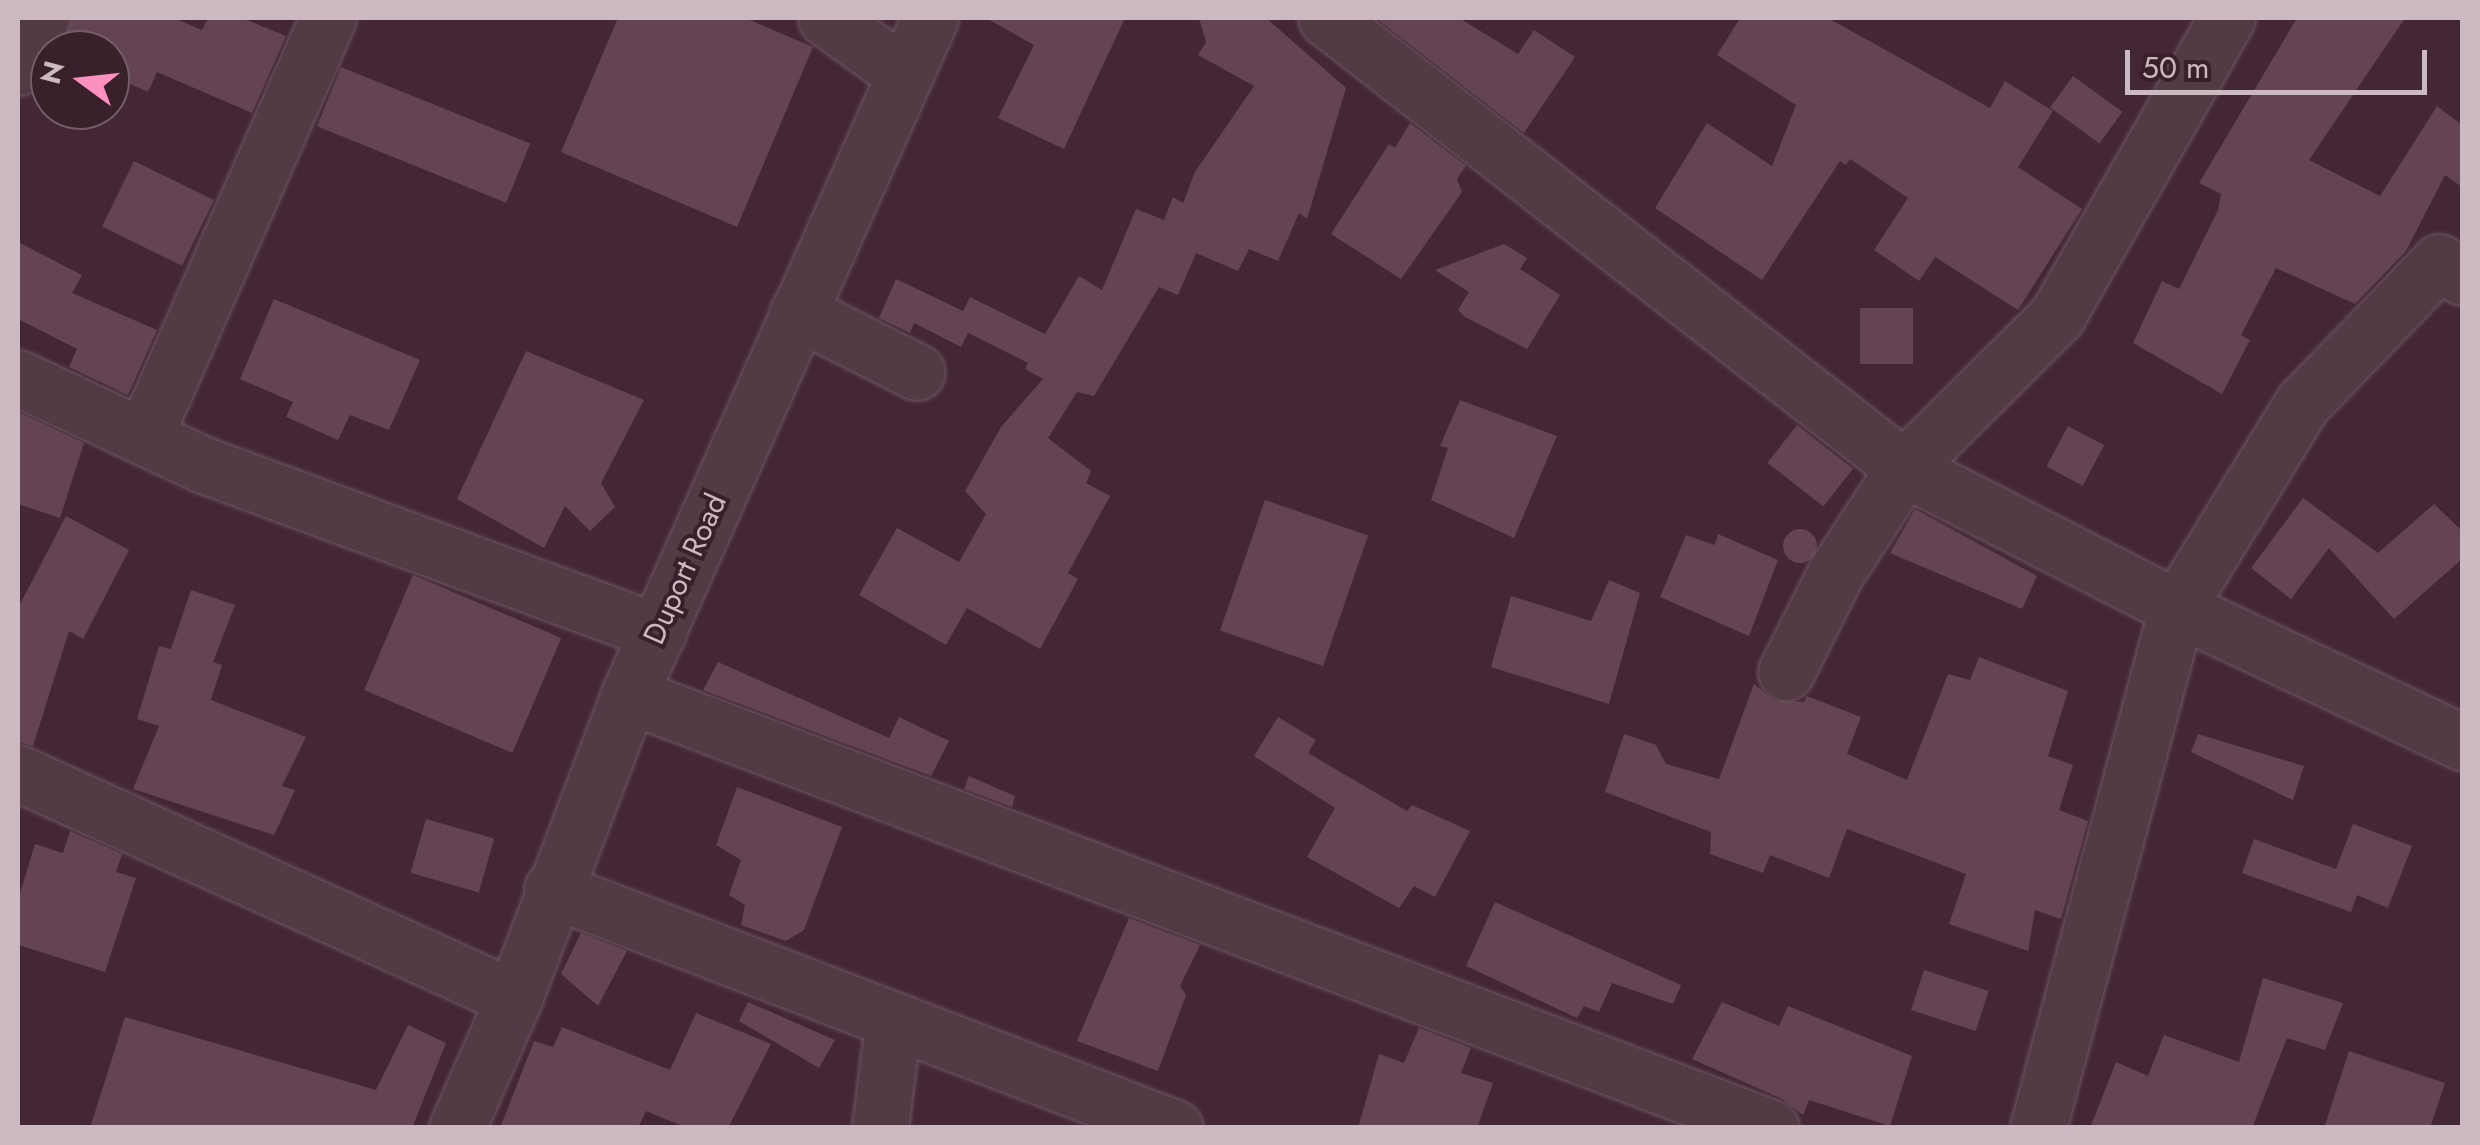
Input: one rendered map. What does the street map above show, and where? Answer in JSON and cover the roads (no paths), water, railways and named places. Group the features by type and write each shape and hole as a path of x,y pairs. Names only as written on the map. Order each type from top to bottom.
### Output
{"street":[{"path":"18,68 42,18"},
{"path":"144,437 328,18"},
{"path":"826,18 904,74"},
{"name":"Duport Road","path":"457,1128 514,998 552,888 629,695 930,18"},
{"path":"1326,18 1904,468 2177,608 2462,742"},
{"path":"1786,672 1835,574 1904,468 2057,316 2228,18"},
{"path":"2038,1128 2177,608 2302,404 2440,262 2462,277"},
{"path":"798,312 917,372"},
{"path":"18,378 204,466 658,632"},
{"path":"629,695 1771,1128"},
{"path":"18,773 514,998"},
{"path":"552,888 893,1024 1175,1128"},
{"path":"880,1128 893,1024"}]}
